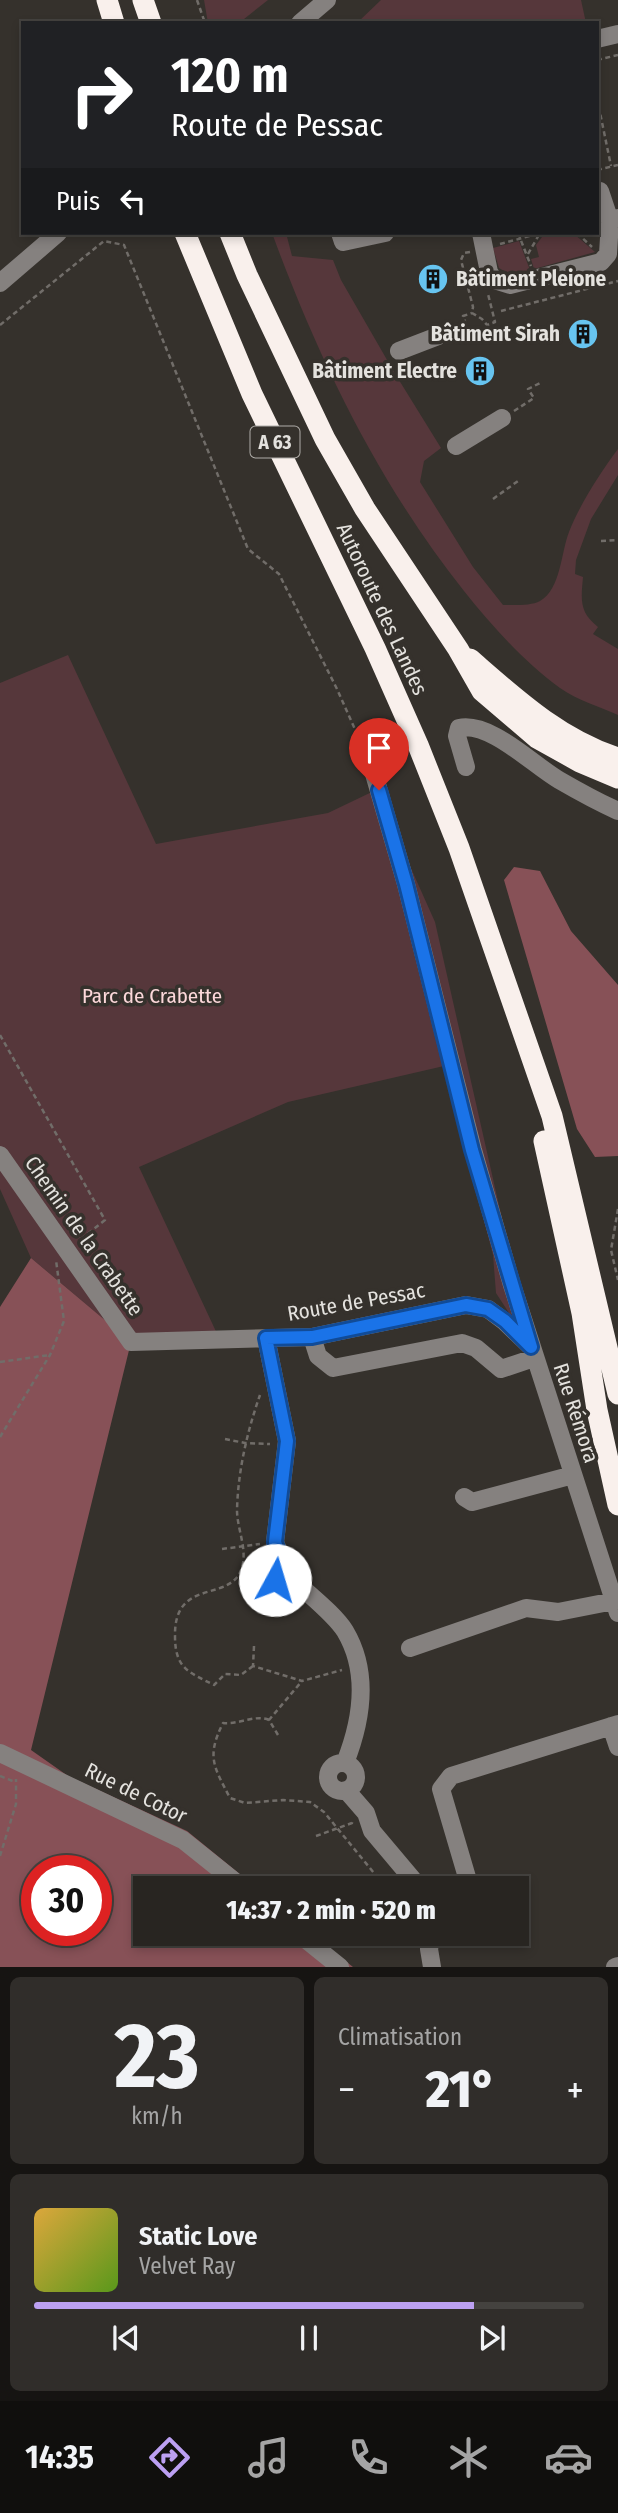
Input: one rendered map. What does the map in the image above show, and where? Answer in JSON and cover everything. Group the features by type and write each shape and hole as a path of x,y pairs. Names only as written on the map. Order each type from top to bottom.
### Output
{"highway":[{"path":"107,0 113,21"},
{"path":"143,0 150,21"},
{"name":"Autoroute des Landes","path":"186,235 252,394 375,648 418,745 464,860 516,1013"},
{"name":"Autoroute des Landes","path":"231,235 325,439 365,509 458,649"},
{"path":"458,649 545,723 575,740 618,758"},
{"path":"458,649 482,691 503,711 537,738 580,762 618,778"},
{"path":"516,1013 552,1116 618,1394"},
{"path":"516,1013 582,1313 597,1410 618,1505"}],"street":[{"path":"302,21 327,0"},
{"path":"599,39 618,34"},
{"path":"599,191 618,186"},
{"path":"482,241 494,280 510,285 601,262 608,254 614,220 599,193"},
{"path":"0,283 56,235"},
{"path":"342,237 364,235"},
{"path":"399,351 438,336"},
{"path":"456,446 502,418"},
{"path":"466,767 457,736 458,728 468,726 503,740 557,779 618,811"},
{"name":"Rue Rémora","path":"372,767 406,884 472,1150 533,1353 616,1607"},
{"name":"Chemin de la Crabette","path":"0,1155 131,1342"},
{"name":"Route de Pessac","path":"131,1342 312,1337 466,1305 488,1309 505,1321 533,1353"},
{"path":"312,1337 318,1356 334,1368 462,1343 476,1348 501,1369 533,1353"},
{"path":"266,1338 287,1444 275,1542 282,1563 275,1570 275,1580 278,1585 287,1589 298,1584 344,1630 359,1666 361,1708 354,1741 345,1763 353,1769 356,1779 351,1788 351,1796 366,1813 372,1831 410,1876"},
{"path":"464,1497 472,1502 573,1475"},
{"path":"410,1648 526,1608 558,1612 616,1607"},
{"path":"467,1876 441,1789 451,1776 614,1725 618,1747"},
{"name":"Rue de Cotor","path":"0,1753 183,1840 228,1876"},
{"path":"314,1946 340,1967"},
{"path":"430,1946 432,1967"}],"path":[{"path":"197,0 204,21"},
{"path":"599,60 618,55"},
{"path":"599,108 611,166"},
{"path":"599,169 618,165"},
{"path":"520,235 536,278"},
{"path":"472,313 473,307 461,260 464,253 482,241 532,235"},
{"path":"527,256 539,235"},
{"path":"579,235 598,252 601,262"},
{"path":"0,325 104,241 124,245 247,549 279,574 337,689 372,767"},
{"path":"501,311 618,281"},
{"path":"438,336 466,324 463,316 472,313 487,326 495,322 488,291"},
{"path":"502,418 534,398 528,389 540,383"},
{"path":"493,499 518,481"},
{"path":"601,541 618,540"},
{"path":"0,1035 105,1220 54,1262 64,1321 50,1355 0,1437"},
{"path":"618,1209 611,1250 618,1280"},
{"path":"0,1362 50,1355"},
{"path":"253,1666 241,1675 225,1674 214,1685 185,1670 175,1654 175,1626 177,1611 191,1598 230,1584 240,1577 244,1560 237,1511 245,1443 261,1395 276,1383"},
{"path":"225,1439 245,1443 287,1444"},
{"path":"222,1549 275,1542"},
{"path":"253,1666 254,1646"},
{"path":"253,1666 302,1681 359,1666"},
{"path":"269,1720 302,1681"},
{"path":"278,1735 269,1720 261,1716 234,1724 223,1723 213,1742 214,1767 230,1798 245,1803 283,1800 310,1802 324,1812 376,1876"},
{"path":"0,1856 16,1804 15,1782 20,1762"},
{"path":"0,1776 15,1782"},
{"path":"316,1836 352,1823 351,1796"}],"green space":[{"path":"204,0 268,0 242,21 208,21"},
{"path":"381,0 581,0 586,21 359,21"},
{"path":"273,235 287,235 292,256 333,260 341,280 441,448 424,461 420,482 473,567 503,605 532,604 547,595 556,579 574,521 591,489 618,449 618,475 591,519 576,560 575,574 583,577 584,611 598,627 593,634 618,649 618,715 567,692 534,667 485,617 433,550 378,464 354,420 290,281"},
{"path":"575,235 595,252 534,269 531,259 539,257 536,245 542,237"},
{"path":"519,241 530,270 514,273 499,268 493,248"},
{"name":"Parc de Crabette","path":"68,655 156,844 328,813 376,790 435,922 531,1347 496,1293 493,1255 444,1066 288,1102 139,1167 220,1340 131,1342 31,1258 0,1189 0,683"}],"shaded area":[{"path":"514,867 540,871 571,931 618,985 618,1156 595,1157 577,1129 504,880"},
{"path":"31,1258 131,1342 31,1750 68,1776 187,1831 242,1876 133,1876 133,1946 327,1946 353,1967 0,1967 0,1307"}],"place":[{"name":"Bâtiment Pleione","path":"433,279"},
{"name":"Bâtiment Sirah","path":"583,334"},
{"name":"Bâtiment Electre","path":"480,371"}],"route":[{"path":"275,1580 275,1570 282,1563 275,1542 287,1441 266,1338 312,1337 466,1305 488,1309 505,1321 531,1347 472,1150 406,884 379,790"}]}
